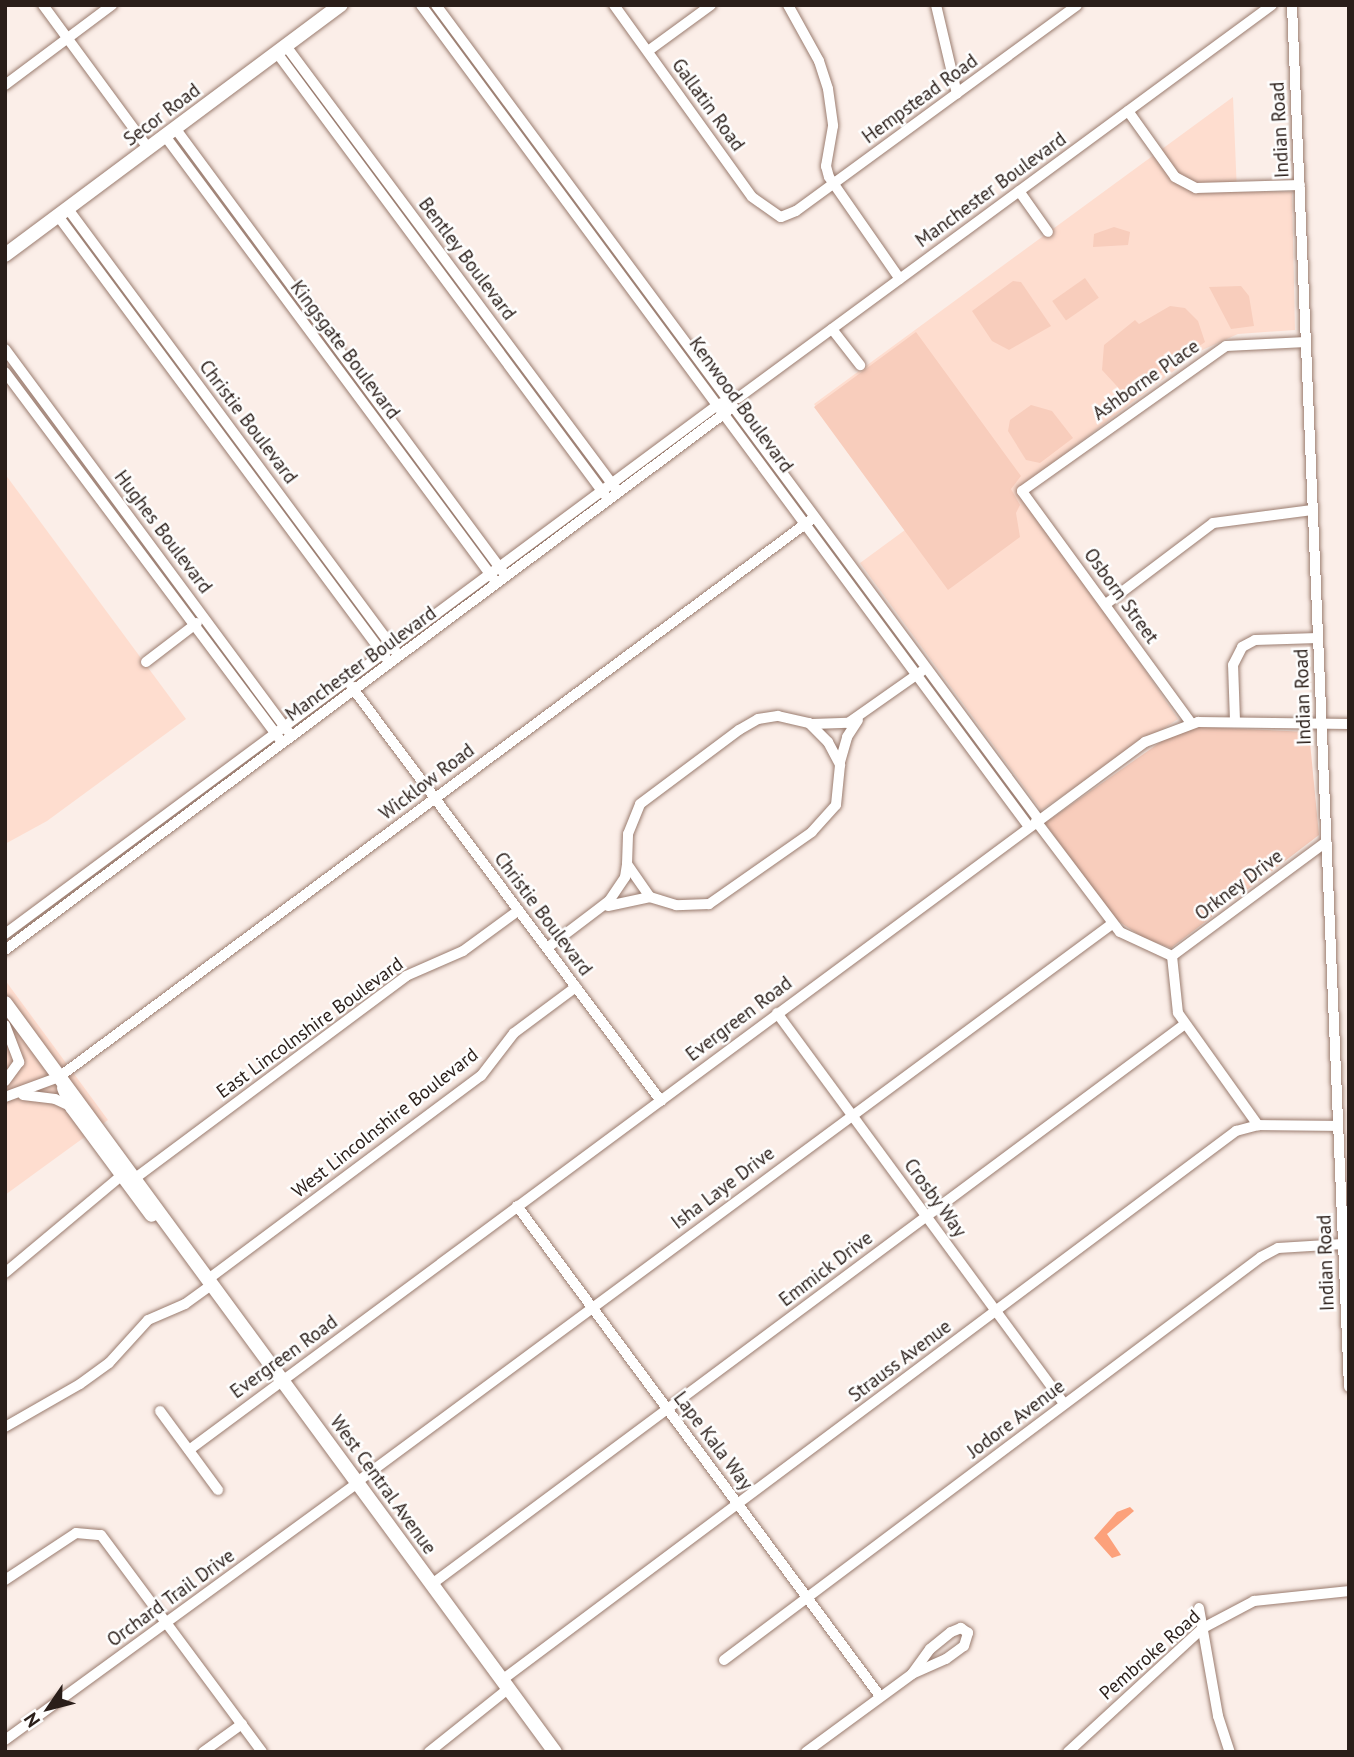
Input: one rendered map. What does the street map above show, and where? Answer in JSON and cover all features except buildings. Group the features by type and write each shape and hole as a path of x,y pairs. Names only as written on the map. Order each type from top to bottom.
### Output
{"main road":[{"name":"Secor Road","path":"5,255 341,5"},
{"name":"West Central Avenue","path":"5,1003 129,1176 555,1752"},
{"name":"West Central Avenue","path":"59,1077 72,1107 129,1176"}],"street":[{"path":"43,5 148,148"},
{"path":"5,85 112,5"},
{"name":"Kenwood Boulevard","path":"421,5 811,520 1112,924"},
{"name":"Kenwood Boulevard","path":"436,5 726,407"},
{"name":"Gallatin Road","path":"614,5 752,197 781,217"},
{"path":"648,51 711,5"},
{"path":"788,5 819,61 828,89 833,127 825,166 832,184 900,279"},
{"path":"936,5 957,94"},
{"name":"Hempstead Road","path":"781,217 832,184 957,94 1066,9 1077,5"},
{"name":"Manchester Boulevard","path":"391,656 495,571 612,484 726,407 1272,5"},
{"name":"Indian Road","path":"1292,5 1349,1387"},
{"name":"Bentley Boulevard","path":"282,49 620,494"},
{"name":"Bentley Boulevard","path":"282,49 610,501"},
{"path":"1128,111 1175,177 1196,188 1300,185"},
{"name":"Kingsgate Boulevard","path":"170,132 502,581"},
{"path":"1019,191 1048,232"},
{"name":"Christie Boulevard","path":"63,213 391,656"},
{"path":"832,329 860,366"},
{"name":"Ashborne Place","path":"1022,491 1226,346 1306,342"},
{"name":"Hughes Boulevard","path":"5,349 288,732"},
{"name":"Hughes Boulevard","path":"5,372 279,739"},
{"name":"Manchester Boulevard","path":"5,950 351,685 502,581 620,494 726,407"},
{"name":"Osborn Street","path":"1022,491 1191,723"},
{"path":"1106,604 1213,523 1312,510"},
{"name":"Wicklow Road","path":"9,1096 59,1077 811,520"},
{"path":"146,662 205,617"},
{"path":"1235,721 1233,665 1238,651 1255,640 1318,638"},
{"path":"547,948 602,908 621,885 627,864 628,834 640,804 758,719 778,716 836,726 862,715 923,671"},
{"name":"Christie Boulevard","path":"351,685 661,1101"},
{"path":"602,908 650,897 693,907 726,894 829,815 839,793 839,765 847,737 862,715"},
{"name":"Evergreen Road","path":"189,1450 1145,742 1191,723 1235,721 1349,724"},
{"path":"809,723 828,742 839,765"},
{"name":"Manchester Boulevard","path":"5,934 279,739"},
{"name":"Orkney Drive","path":"1172,956 1326,842"},
{"path":"627,864 650,897"},
{"name":"East Lincolnshire Boulevard","path":"5,1273 129,1176 405,976 463,951 519,910"},
{"path":"1112,924 1120,932 1172,956 1178,1013 1258,1125"},
{"name":"Isha Laye Drive","path":"357,1482 1112,924"},
{"name":"West Lincolnshire Boulevard","path":"5,1427 80,1384 109,1363 148,1320 185,1304 481,1076 514,1033 576,987"},
{"name":"Crosby Way","path":"777,1013 1064,1404"},
{"name":"Emmick Drive","path":"432,1584 1185,1024"},
{"path":"5,1026 19,1062 5,1081"},
{"path":"1336,1076 1349,1075"},
{"path":"9,1096 55,1099 72,1107"},
{"name":"Strauss Avenue","path":"429,1752 505,1684 738,1502 1236,1131 1258,1125 1338,1126"},
{"name":"Lape Kala Way","path":"517,1206 880,1696"},
{"name":"Jodore Avenue","path":"724,1660 1261,1257 1278,1248 1343,1244"},
{"path":"160,1411 218,1490"},
{"name":"Orchard Trail Drive","path":"5,1740 357,1482"},
{"path":"5,1580 76,1533 94,1532 111,1542 262,1752"},
{"name":"Pembroke Road","path":"1068,1752 1203,1628 1254,1601 1349,1591"},
{"path":"1199,1608 1217,1716 1230,1752"},
{"path":"806,1752 912,1674 946,1659 967,1642 968,1633 961,1628 951,1632 930,1649 912,1674"},
{"path":"203,1752 242,1724"}],"shaded area":[{"path":"1233,97 1237,192 1292,192 1295,330 1238,334 1200,351 1021,487 1178,719 1041,810 860,563 905,530 814,404"},
{"path":"1114,227 1130,232 1128,245 1093,247 1094,234"},
{"path":"1085,278 1099,298 1066,321 1052,301"},
{"path":"1013,281 1021,282 1051,326 1009,350 992,341 972,311"},
{"path":"1241,286 1249,296 1254,326 1231,329 1209,287"},
{"path":"1170,306 1185,308 1198,321 1205,342 1127,397 1102,370 1104,345 1135,320 1139,324"},
{"path":"916,332 1021,476 1011,489 1020,505 1016,513 1020,537 948,590 814,407"},
{"path":"1031,405 1052,411 1073,438 1040,463 1026,460 1008,431 1010,420"},
{"path":"5,474 186,719 47,821 5,844"},
{"path":"1199,727 1309,732 1319,835 1171,948 1144,938 1115,919 1045,823 1172,734"},
{"path":"5,980 108,1120 5,1195"},
{"path":"1130,1507 1134,1511 1107,1534 1121,1555 1112,1558 1094,1538 1117,1512"}]}
